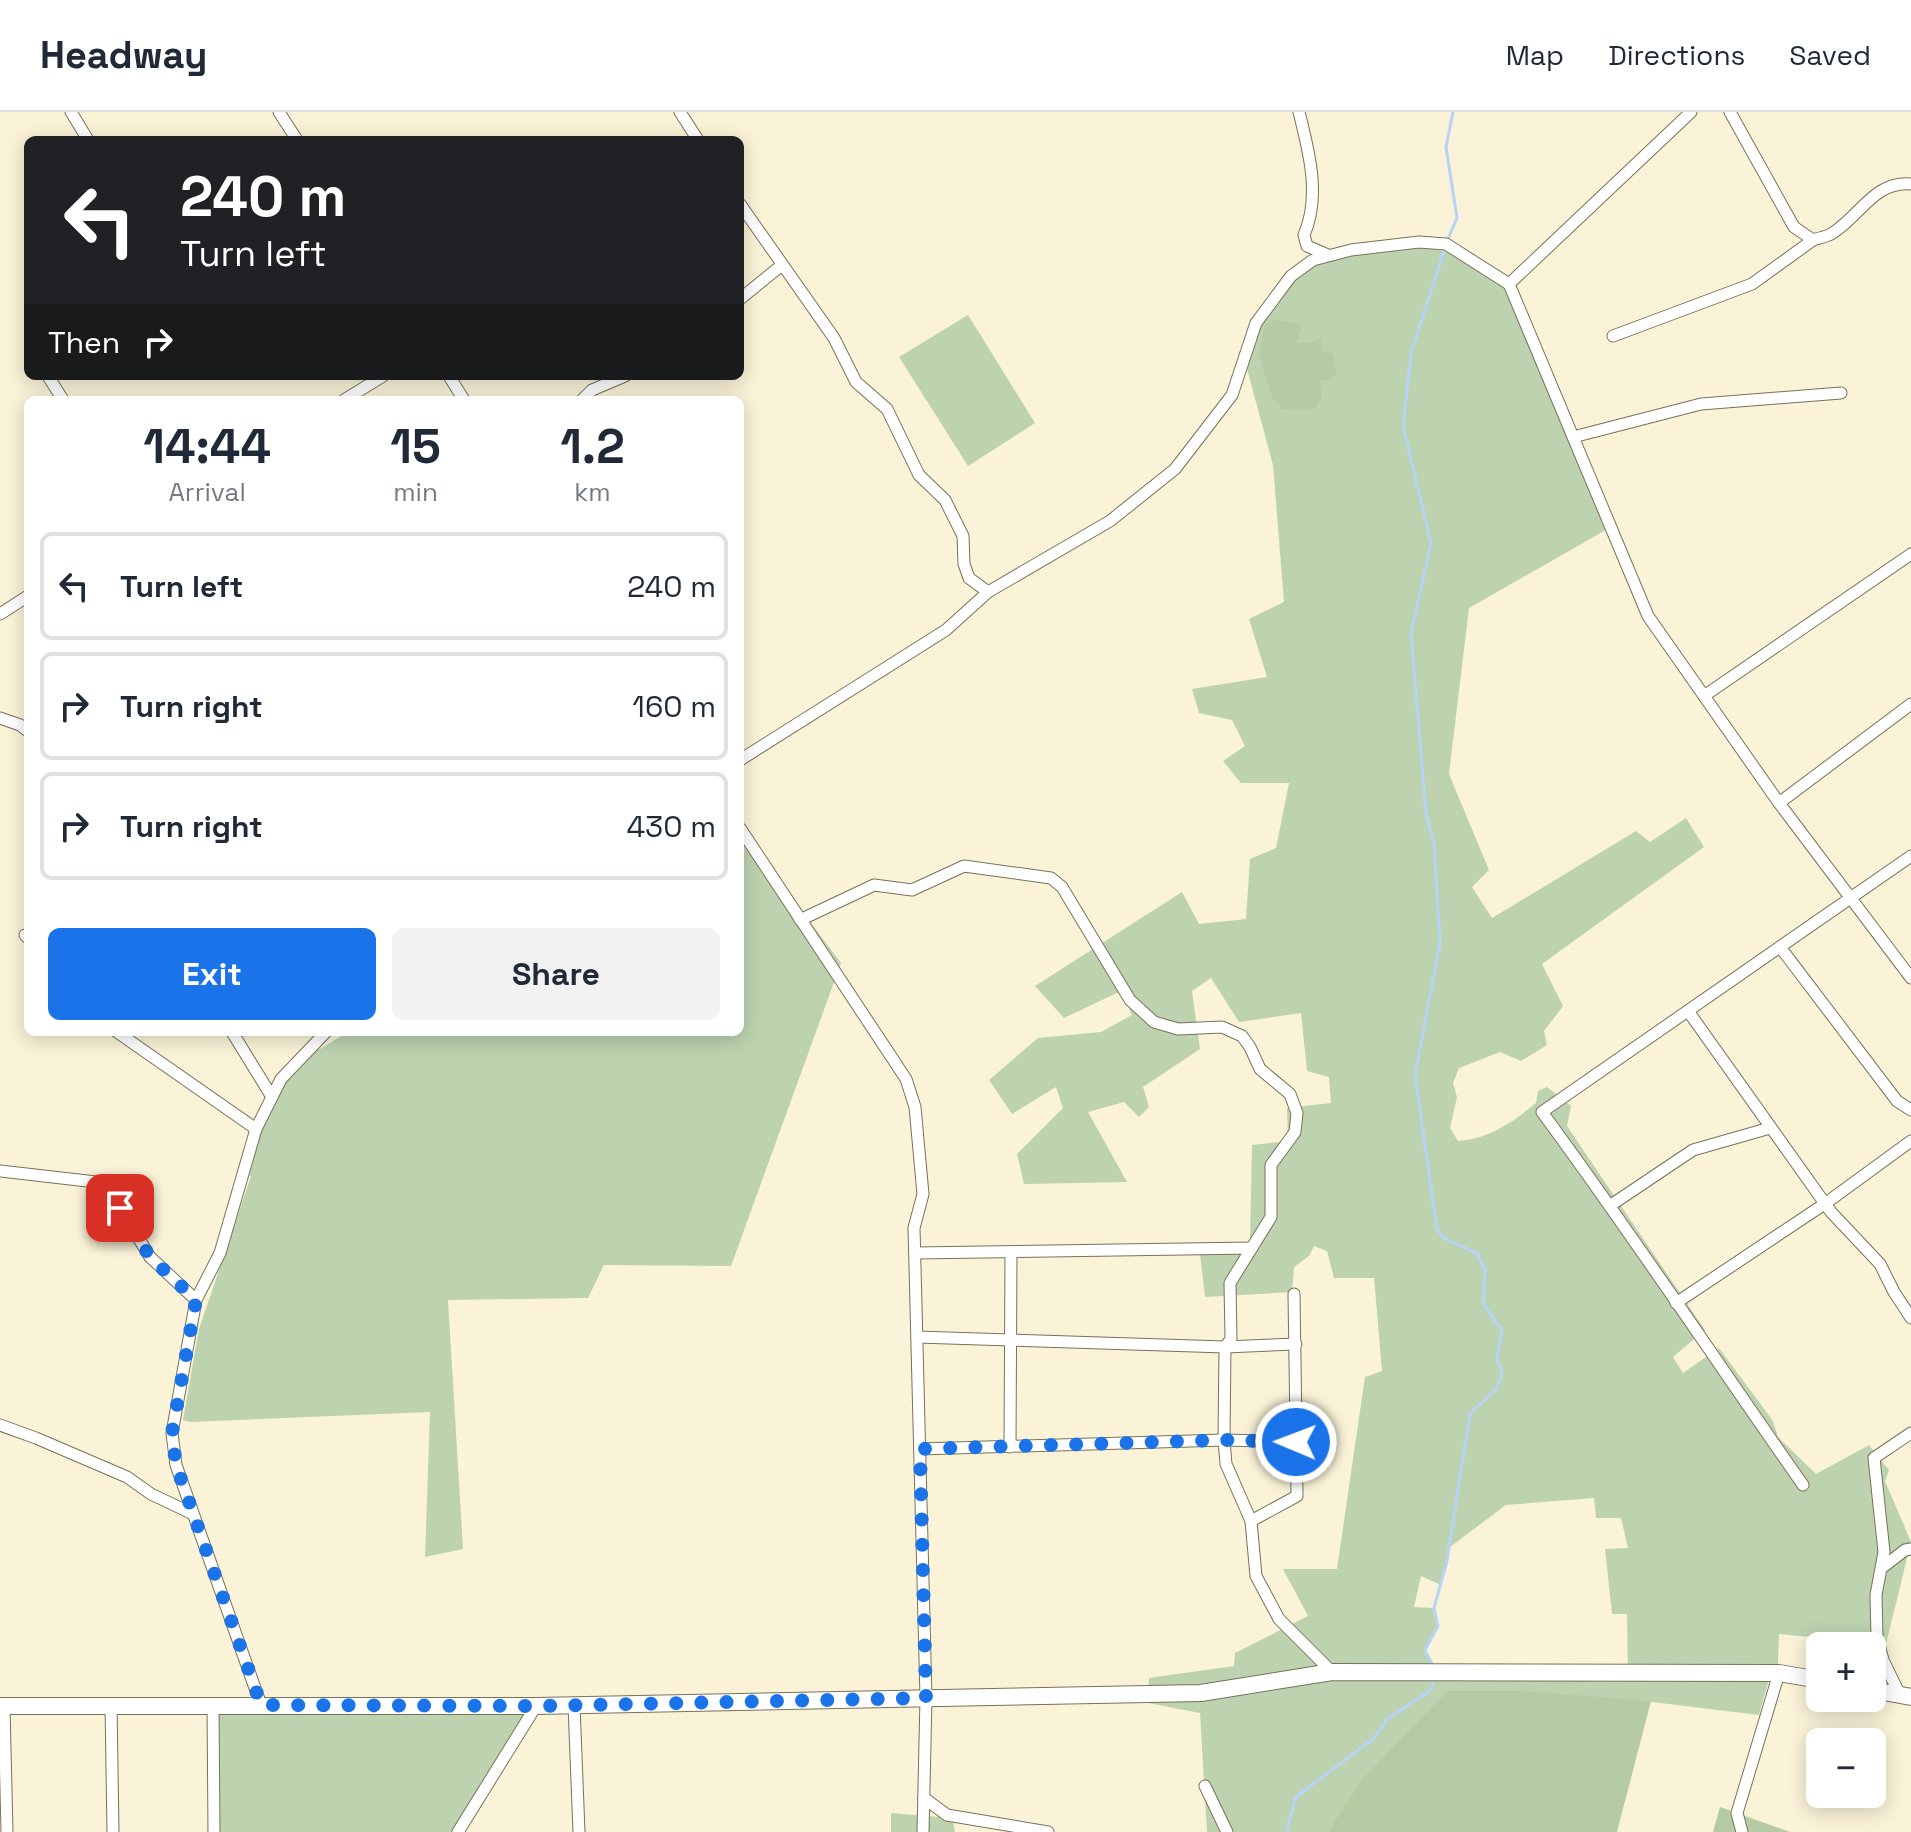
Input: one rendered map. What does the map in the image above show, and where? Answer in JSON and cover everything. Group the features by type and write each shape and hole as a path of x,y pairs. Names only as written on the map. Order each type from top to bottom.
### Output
{"main road":[{"path":"2,1706 536,1706 1201,1693 1332,1672 1779,1673 1806,1678"},
{"path":"1886,1692 1906,1696"}],"street":[{"path":"71,112 86,136"},
{"path":"279,112 294,136"},
{"path":"680,112 695,136"},
{"path":"1299,112 1312,164 1312,217 1304,235 1307,246 1328,255"},
{"path":"1509,284 1691,112"},
{"path":"1730,112 1794,227 1813,240"},
{"path":"1613,336 1752,284 1813,240 1831,234 1872,196 1896,183 1911,184"},
{"path":"744,210 834,338 856,382 887,409 919,475 945,500 963,536 964,564 969,578 988,592"},
{"path":"744,757 946,630 988,592 1110,521 1175,469 1232,395 1256,323 1291,276 1313,260 1328,255 1419,242 1446,244 1509,284 1648,616 1779,803 1911,978"},
{"path":"744,296 782,265"},
{"path":"350,396 376,380"},
{"path":"586,396 592,390 616,380"},
{"path":"1573,437 1701,404 1841,393"},
{"path":"1704,696 1911,554"},
{"path":"0,614 24,599"},
{"path":"1779,803 1911,704"},
{"path":"0,718 24,728"},
{"path":"744,834 906,1079 915,1107 923,1194 914,1228 926,1698 923,1832"},
{"path":"1803,1485 1611,1205 1542,1112 1911,856"},
{"path":"800,920 874,885 912,890 964,866 1051,878 1062,887 1130,1000 1154,1022 1178,1029 1222,1027 1242,1036 1260,1069 1290,1094 1297,1113 1295,1132 1271,1165 1271,1217 1230,1283 1231,1339 1225,1347 1224,1440 1226,1464 1251,1521 1256,1576 1279,1619 1332,1672"},
{"path":"1780,947 1897,1101 1911,1110"},
{"path":"1688,1011 1826,1203 1880,1264 1911,1318"},
{"path":"123,1036 256,1129"},
{"path":"234,1036 272,1097"},
{"path":"261,1705 176,1465 172,1433 196,1300 220,1253 256,1129 281,1079 322,1036"},
{"path":"1611,1205 1693,1150 1770,1128"},
{"path":"1676,1303 1826,1203 1911,1141"},
{"path":"0,1171 105,1183 150,1257 196,1300"},
{"path":"915,1253 1252,1248"},
{"path":"1010,1447 1011,1252"},
{"path":"1251,1521 1297,1496 1294,1294"},
{"path":"917,1337 1225,1347 1296,1344"},
{"path":"0,1425 127,1477 151,1494 193,1514"},
{"path":"1906,1696 1883,1660 1877,1637 1876,1595 1884,1552 1874,1458 1911,1433"},
{"path":"920,1449 1224,1440 1296,1442"},
{"path":"1883,1567 1905,1550 1911,1549"},
{"path":"1742,1832 1737,1813 1779,1673"},
{"path":"111,1704 113,1832"},
{"path":"574,1705 579,1832"},
{"path":"2,1706 7,1832"},
{"path":"213,1706 214,1832"},
{"path":"458,1832 536,1706"},
{"path":"1205,1786 1227,1832"},
{"path":"924,1798 947,1815 1048,1832"}],"green space":[{"path":"1446,244 1509,284 1611,527 1469,608 1449,774 1489,870 1472,887 1492,918 1636,831 1650,842 1686,818 1704,847 1542,964 1563,1006 1544,1031 1547,1045 1521,1061 1500,1052 1459,1068 1453,1083 1457,1097 1450,1128 1458,1141 1490,1133 1536,1103 1538,1091 1547,1087 1571,1106 1567,1126 1705,1330 1673,1357 1683,1373 1719,1348 1773,1421 1778,1437 1816,1474 1869,1445 1889,1470 1885,1481 1911,1542 1886,1644 1886,1632 1806,1632 1806,1637 1779,1634 1778,1665 1769,1679 1759,1715 1636,1700 1334,1824 1328,1832 1207,1832 1200,1713 1148,1703 1149,1678 1234,1666 1235,1653 1308,1616 1283,1569 1337,1569 1365,1377 1382,1371 1374,1278 1334,1278 1327,1251 1314,1246 1309,1256 1294,1267 1292,1292 1205,1297 1199,1245 1250,1242 1252,1145 1288,1141 1287,1108 1331,1103 1329,1077 1307,1071 1301,1013 1239,1022 1211,978 1192,991 1200,1049 1143,1087 1149,1107 1139,1117 1124,1102 1088,1112 1127,1182 1024,1184 1017,1154 1063,1108 1056,1087 1012,1114 989,1080 1038,1038 1101,1032 1132,1015 1121,991 1064,1018 1035,986 1182,892 1199,924 1246,919 1250,859 1276,848 1289,783 1241,783 1223,761 1245,746 1232,720 1199,713 1192,689 1267,677 1249,619 1284,602 1273,465 1244,358 1256,323 1291,276 1328,255","holes":["1594,1498 1596,1518 1621,1518 1628,1548 1605,1549 1612,1614 1627,1614 1628,1680 1433,1666 1425,1650 1438,1626 1434,1608 1414,1607 1421,1576 1441,1585 1450,1547 1506,1505"]},
{"path":"968,315 1035,423 968,466 899,357"},
{"path":"1274,319 1302,325 1297,343 1321,339 1322,351 1332,353 1336,374 1332,379 1321,380 1321,398 1314,409 1283,409 1273,399 1259,355 1265,324"},
{"path":"744,833 841,963 731,1266 604,1265 588,1298 448,1300 463,1549 425,1557 430,1412 183,1420 199,1329 251,1176 243,1174 281,1079 311,1048 320,1049 341,1036 744,1036"},
{"path":"1448,1691 1523,1691 1651,1701 1617,1832 1328,1832 1364,1777"},
{"path":"213,1706 536,1706 457,1832 214,1832"},
{"path":"1720,1807 1790,1832 1713,1832"},
{"path":"891,1813 952,1818 955,1832 891,1832"}],"waterway":[{"path":"1447,241 1457,218 1446,147 1453,112"},
{"path":"1433,1666 1425,1650 1438,1626 1434,1608 1447,1561 1470,1413 1497,1389 1502,1372 1497,1357 1502,1331 1483,1303 1485,1270 1477,1253 1445,1239 1437,1230 1415,1075 1440,943 1434,844 1426,814 1411,634 1431,543 1403,426 1411,353 1445,248"},
{"path":"1286,1832 1296,1797 1374,1738 1387,1719 1431,1690 1435,1678"}],"route":[{"path":"120,1208 150,1257 196,1300 172,1433 176,1465 261,1705 536,1706 926,1698 920,1449 1224,1440 1296,1442"}]}
